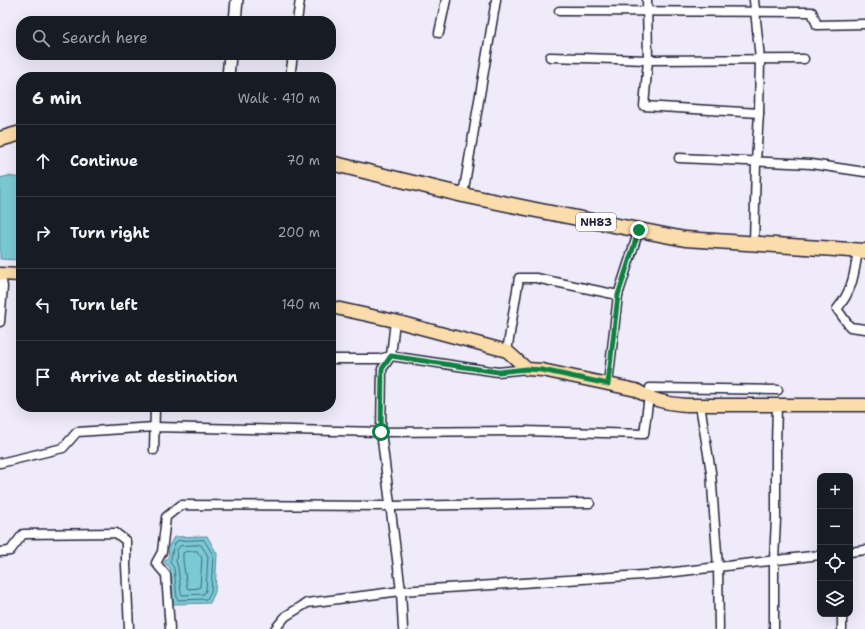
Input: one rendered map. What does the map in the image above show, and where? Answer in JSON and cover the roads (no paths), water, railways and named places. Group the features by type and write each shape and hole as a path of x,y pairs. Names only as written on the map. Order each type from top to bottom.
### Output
{"highway":[{"path":"0,139 16,134"},
{"name":"NH83","path":"336,164 463,195 685,239 861,251"}],"main road":[{"path":"235,16 237,0"},
{"path":"228,72 230,60"},
{"path":"0,274 16,275"},
{"path":"336,308 395,321 507,351 527,369 542,370 636,390 650,398 663,402 700,405 865,404"}],"street":[{"path":"298,16 300,0"},
{"path":"439,33 446,0"},
{"path":"463,195 496,0"},
{"path":"647,0 648,60 644,106 759,113"},
{"path":"754,0 760,59 754,244"},
{"path":"559,11 755,13 812,12 817,25 865,24"},
{"path":"550,57 648,60 804,59"},
{"path":"291,72 292,60"},
{"path":"679,158 810,164 865,172"},
{"path":"608,384 618,295 639,230"},
{"path":"861,251 853,282 842,303 837,309 850,327 865,329"},
{"path":"0,274 3,288 0,322"},
{"path":"507,351 518,278 536,278 618,295"},
{"path":"395,321 391,356 382,369 381,432 401,591 403,629"},
{"path":"336,359 379,359 391,356 498,372 527,369"},
{"path":"0,463 63,448 77,432 154,427 381,432 523,431 644,434 650,398 650,388 778,390"},
{"path":"700,405 711,472 718,567 719,629"},
{"path":"774,629 777,405"},
{"path":"154,450 155,412"},
{"path":"170,629 166,575 156,563 162,552 166,517 181,505 390,506 590,503"},
{"path":"0,552 10,551 23,534 116,532 126,541 129,629"},
{"path":"853,552 865,550"},
{"path":"275,629 286,616 307,602 401,591 658,574 817,555"},
{"path":"842,617 842,629"}],"water":[{"path":"8,176 16,177 16,260 0,259 0,178"},
{"path":"207,536 217,554 215,592 210,603 173,604 170,568 164,562 169,556 168,548 174,537"}]}
